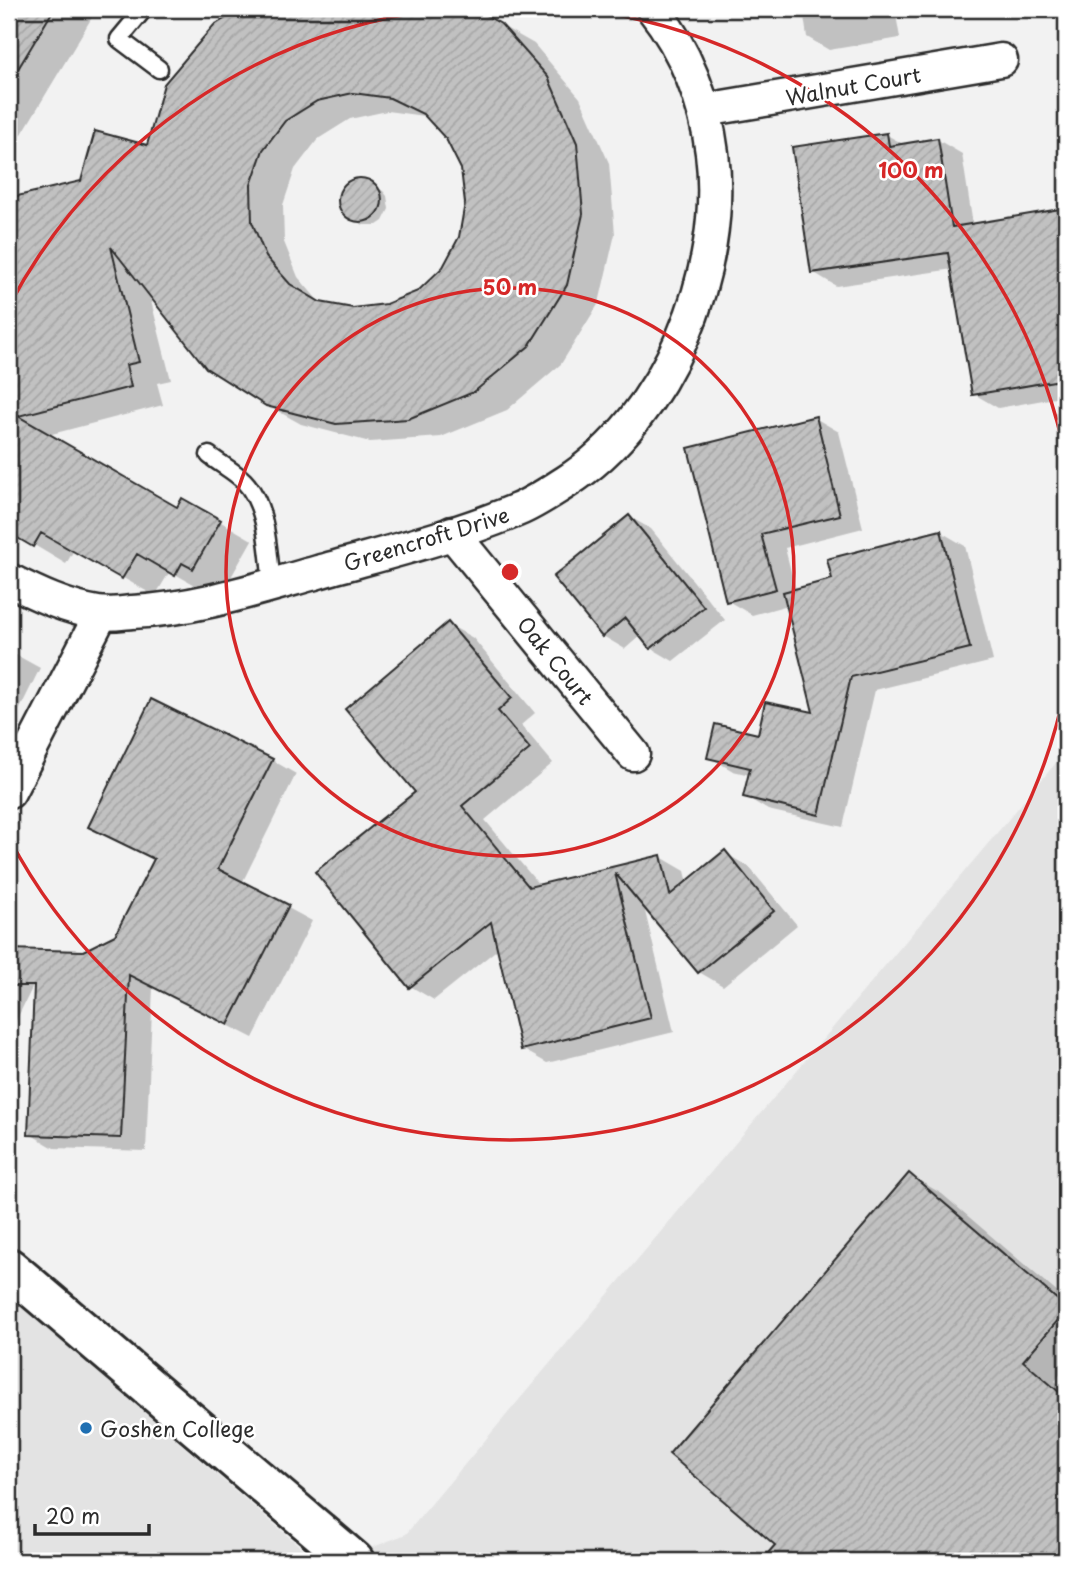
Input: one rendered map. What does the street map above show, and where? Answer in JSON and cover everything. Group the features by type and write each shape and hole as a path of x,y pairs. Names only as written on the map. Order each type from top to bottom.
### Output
{"street":[{"name":"Greencroft Drive","path":"9,580 67,606 101,614 169,610 272,585 452,533 519,509 569,480 605,450 638,415 669,369 690,321 706,261 714,202 713,155 705,110 685,64 653,9"},
{"name":"Walnut Court","path":"705,110 1001,60"},
{"name":"Oak Court","path":"452,533 633,754"},
{"path":"9,792 101,614"},
{"path":"9,1268 354,1561"}],"lane":[{"path":"145,9 119,39 159,69"},
{"path":"209,455 245,482 257,502 265,531 272,585"}],"shaded area":[{"path":"1066,751 1066,1561 338,1561 406,1534"},
{"name":"Goshen College","path":"9,1296 317,1561 9,1561"}],"building":[{"path":"9,9 54,9 9,84"},
{"path":"242,9 475,9 501,24 548,77 577,143 583,214 567,285 529,346 474,392 408,419 336,424 266,406 206,368 111,247 139,362 126,365 131,387 18,416 177,507 182,498 221,520 193,569 182,563 175,576 137,554 122,579 41,533 33,547 9,533 9,198 81,181 95,131 147,145 164,84 214,25","holes":["353,93 390,98 423,114 446,139 461,169 465,203 459,237 443,267 418,291 386,304 353,308 320,302 290,284 266,257 252,222 251,185 263,150 285,121 317,101"]},
{"path":"887,133 889,146 938,138 952,227 1066,208 1066,379 972,395 948,253 811,273 792,147"},
{"path":"360,178 375,185 382,200 375,215 360,222 345,215 338,200 345,185"},
{"path":"816,416 840,515 761,534 776,589 726,602 688,448"},
{"path":"629,515 704,607 650,649 625,618 602,637 553,577"},
{"path":"941,530 970,648 851,677 819,815 743,797 750,768 707,758 715,724 758,734 765,702 813,712 783,592 832,579 827,559"},
{"path":"448,622 512,698 498,711 530,749 462,806 529,887 661,855 670,895 725,850 774,911 698,973 615,873 651,1018 521,1050 491,922 409,988 315,872 415,792 345,709"},
{"path":"151,699 273,759 218,869 289,905 228,1025 129,975 121,1138 28,1135 34,986 9,986 9,949 83,951 115,935 154,859 88,827"},
{"path":"909,1173 1066,1307 1066,1311 1023,1361 1066,1398 1066,1561 761,1561 775,1545 669,1454"}],"place":[{"name":"Goshen College","path":"86,1428"}]}
